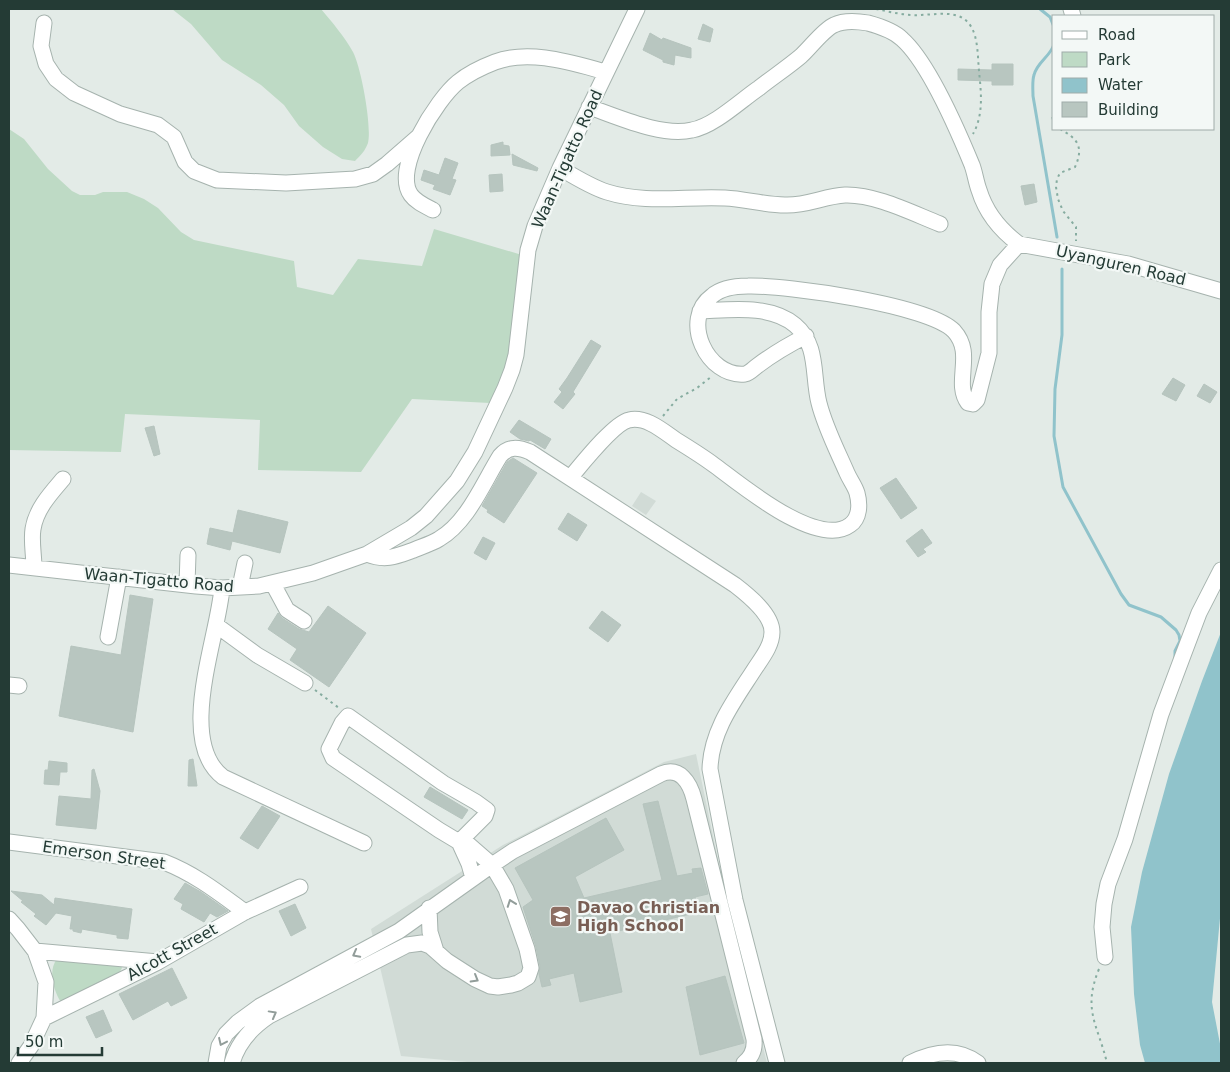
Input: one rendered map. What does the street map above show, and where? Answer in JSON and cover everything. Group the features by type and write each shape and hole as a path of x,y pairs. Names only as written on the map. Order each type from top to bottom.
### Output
{"street":[{"name":"Waan-Tigatto Road","path":"9,565 222,588 273,584 313,573 367,554 396,539 426,516 457,481 475,452 505,388 516,355 528,250 540,212 637,9"},
{"path":"590,107 653,129 671,131 692,130 709,124 800,57 833,25 841,22 869,24 888,30 902,38 934,86 964,147 973,168 979,192 988,210 998,226 1019,244 1000,265 992,284 989,312 989,353 977,400 973,404 968,403 964,397 962,389 965,355 961,341 953,330 939,321 916,312 842,297 773,287 747,286 713,294 700,311 698,327 700,342 709,358 720,368 735,374 748,374 771,355 806,336"},
{"path":"44,23 42,46 46,64 56,79 74,93 120,114 158,125 174,137 185,162 194,172 216,180 286,183 354,179 373,174 418,137"},
{"path":"432,210 410,195 407,186 407,172 418,137 446,94 459,81 496,61 521,57 568,61 606,72"},
{"path":"560,168 606,192 624,196 642,198 727,198 786,205 804,204 846,195 868,198 898,207 940,224"},
{"name":"Uyanguren Road","path":"1019,244 1156,271 1221,291"},
{"path":"570,478 590,454 623,422 637,419 656,427 714,465 779,512 804,524 829,529 842,528 850,525 856,518 859,509 857,493 819,403 811,350 806,336 786,319 766,312 740,310 700,311"},
{"path":"367,554 386,559 438,540 448,533 472,503 505,450 513,447 521,448 735,585 758,605 767,617 772,630 770,641 764,655 725,716 715,736 710,754 710,770 735,900 777,1063"},
{"path":"34,568 33,529 35,521 45,501 63,479"},
{"path":"186,585 188,555"},
{"path":"240,587 245,563"},
{"path":"1105,957 1102,927 1108,884 1125,839 1161,714 1199,614 1221,570"},
{"path":"108,637 119,577"},
{"path":"273,584 287,610 304,621"},
{"path":"222,588 200,700 202,731 209,763 222,778 364,843"},
{"path":"216,625 257,655 304,684"},
{"path":"232,1063 236,1050 246,1035 264,1020 406,945 422,943 475,980 490,986 511,985 524,980 531,968 527,949 506,889 492,865 469,846 460,843 439,830 333,758 329,749 342,723 348,716 443,783 486,810 485,816 460,843"},
{"path":"216,1063 220,1046 226,1034 238,1022 260,1006 399,931 472,878 513,852 661,774 673,772 687,780 692,788 754,1039 755,1048 751,1056 744,1063"},
{"name":"Emerson Street","path":"9,842 164,862 206,882 245,912"},
{"path":"460,843 469,864 472,878"},
{"name":"Alcott Street","path":"44,1018 158,962 245,912 300,887"},
{"path":"429,908 430,932 436,951"},
{"path":"9,919 35,951 46,982 44,1018 31,1046 19,1063"},
{"path":"399,931 406,945"},
{"path":"35,951 158,962"},
{"path":"910,1063 923,1057 945,1052 962,1054 978,1063"}],"path":[{"path":"876,9 922,15 946,12 956,15 971,27 977,49 981,109 974,132 964,147"},
{"path":"1061,130 1074,139 1079,146 1080,154 1075,167 1060,172 1056,187 1058,199 1064,211 1076,227 1077,234 1074,254"},
{"path":"656,427 668,408 677,399 706,382 720,368"},
{"path":"304,684 323,695 348,716"},
{"path":"1105,957 1093,985 1091,1003 1094,1024 1107,1063"}],"shaded area":[{"path":"641,492 656,501 646,515 632,506"},
{"name":"Davao Christian High School","path":"696,754 727,903 767,1063 478,1063 401,1056 371,929 503,845 664,762"}],"green space":[{"path":"172,9 321,9 338,29 353,52 359,70 365,97 369,135 368,143 363,153 355,161 342,159 323,147 299,126 284,105 261,85 222,60 191,24"},
{"path":"9,129 24,139 48,169 72,191 80,195 95,195 103,192 127,192 144,199 158,208 181,232 194,240 294,261 297,287 333,295 358,259 422,266 434,229 522,255 506,372 490,403 412,399 361,472 258,470 260,420 125,414 121,452 9,450"},
{"path":"57,959 120,964 122,968 117,977 61,1002 56,992 52,974"}],"water":[{"path":"1221,632 1221,908 1212,1002 1221,1049 1221,1063 1145,1063 1140,1045 1134,994 1131,927 1142,872 1169,774"}],"building":[{"path":"703,24 713,29 710,42 698,39"},
{"path":"650,33 662,40 663,38 691,48 691,58 675,55 674,65 663,62 663,60 643,50"},
{"path":"992,64 1013,64 1013,85 992,85 992,81 958,80 958,69 992,70"},
{"path":"503,142 503,145 509,146 510,155 491,156 491,145"},
{"path":"512,154 538,168 537,171 513,165"},
{"path":"445,158 458,163 452,179 456,180 450,195 433,189 435,185 421,180 424,170 439,175"},
{"path":"502,174 503,191 490,192 489,175"},
{"path":"1034,184 1037,202 1025,205 1021,186"},
{"path":"591,340 601,346 573,392 575,394 563,409 554,402 562,392 559,389"},
{"path":"1173,378 1185,385 1176,401 1162,394"},
{"path":"1204,384 1217,392 1210,403 1197,396"},
{"path":"519,420 551,439 545,449 530,440 520,439 510,432"},
{"path":"154,426 160,454 154,456 145,428"},
{"path":"513,458 537,473 504,523 487,512 488,510 482,506 507,462"},
{"path":"896,478 917,508 901,519 880,488"},
{"path":"238,510 288,522 280,553 232,541 230,550 207,544 210,528 233,533"},
{"path":"568,513 587,525 577,541 558,529"},
{"path":"922,529 932,543 923,549 926,552 918,557 906,541"},
{"path":"483,537 495,543 486,560 474,553"},
{"path":"130,595 153,599 133,732 59,716 71,646 121,655"},
{"path":"328,606 366,633 329,687 290,660 297,649 268,629 278,613 282,618 299,629 309,632"},
{"path":"602,611 621,625 608,642 589,628"},
{"path":"193,759 197,786 188,786 189,760"},
{"path":"49,761 67,763 67,772 60,772 59,785 44,784 45,770 48,770"},
{"path":"94,769 100,791 96,829 56,825 59,796 91,799 92,770"},
{"path":"430,787 468,810 462,819 424,797"},
{"path":"658,801 677,876 693,873 692,869 701,868 708,894 695,897 699,912 610,933 622,992 580,1002 574,973 549,979 551,985 542,987 536,947 523,907 533,900 515,868 606,818 624,850 575,877 584,898 662,880 643,804"},
{"path":"262,806 280,816 258,849 240,838"},
{"path":"185,883 228,911 217,917 210,913 204,922 181,909 183,904 174,899"},
{"path":"11,891 42,895 54,905 55,898 132,909 128,939 117,938 117,935 82,929 81,933 73,931 73,929 70,929 72,916 56,913 46,925 34,916 36,914"},
{"path":"295,904 306,928 291,936 279,911"},
{"path":"172,968 187,998 171,1006 168,1001 133,1020 119,994"},
{"path":"725,976 744,1043 700,1055 686,987"},
{"path":"103,1010 112,1031 96,1038 86,1017"}],"waterway":[{"path":"1040,9 1050,17 1052,22"},
{"path":"1052,48 1033,77 1033,96 1057,237"},
{"path":"1062,269 1062,335 1055,389 1054,436 1063,487 1121,594 1129,605 1161,617 1176,630 1180,641 1175,651 1175,659"}],"place":[{"name":"Davao Christian High School","path":"561,916"}]}
